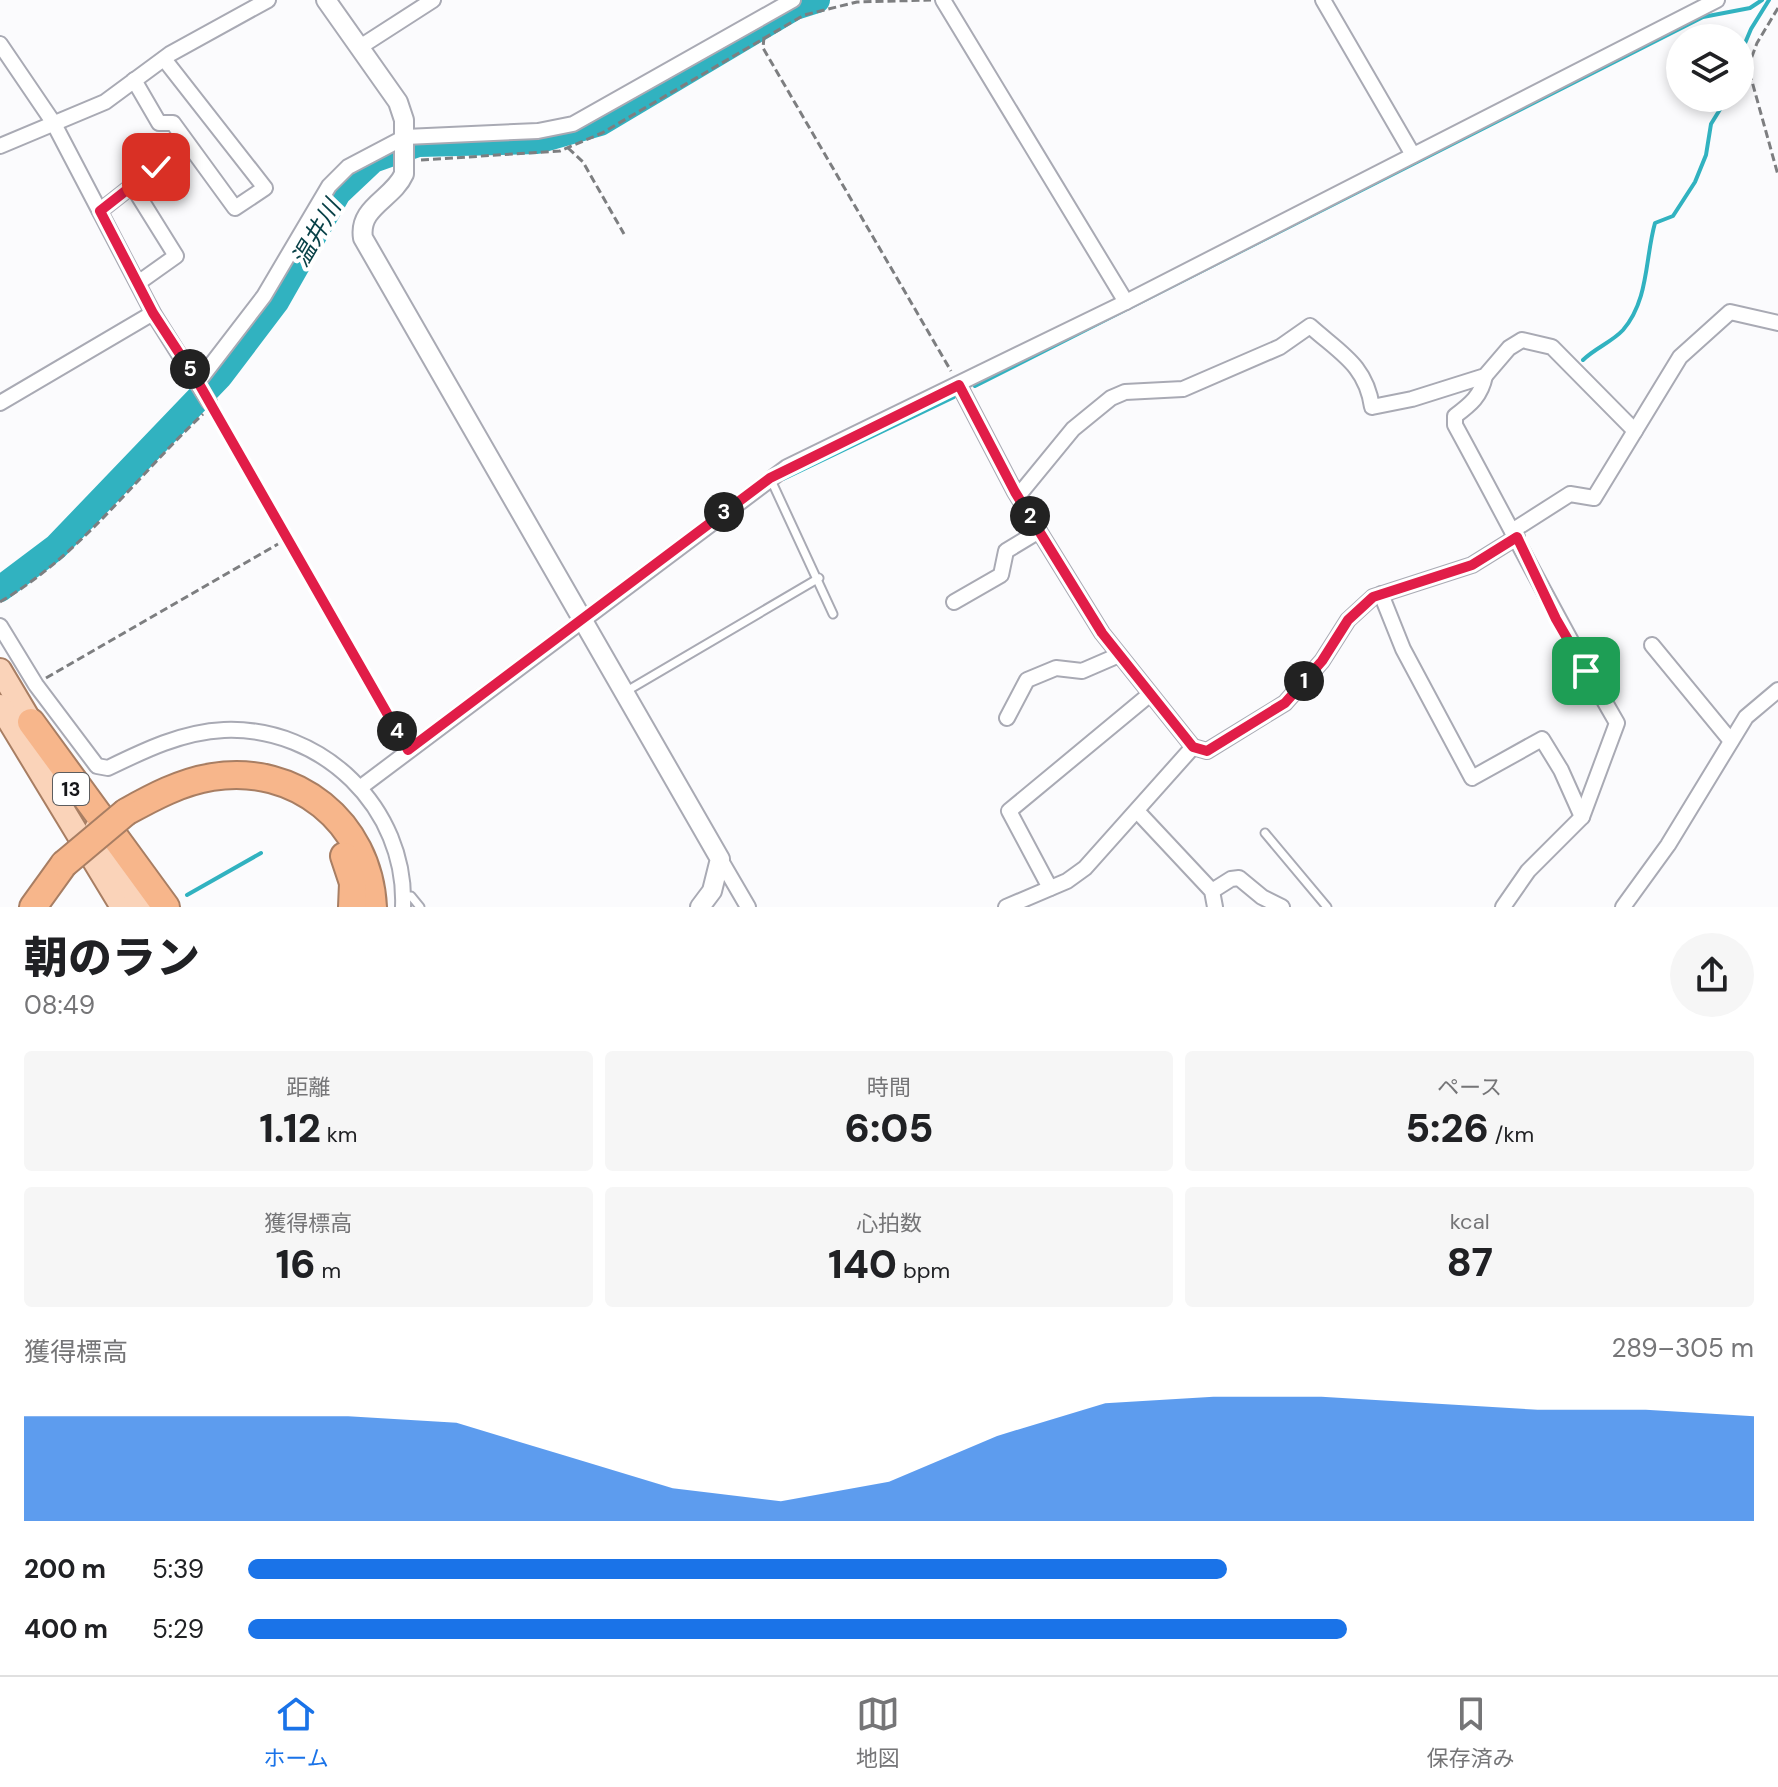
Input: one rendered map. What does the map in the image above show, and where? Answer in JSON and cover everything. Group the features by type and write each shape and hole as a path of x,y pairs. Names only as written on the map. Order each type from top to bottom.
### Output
{"highway":[{"path":"31,722 166,907"},
{"path":"130,819 172,788 212,777 252,775 288,784 319,801 343,824 367,868 373,907"},
{"path":"33,907 70,869 103,828 207,794 241,790 277,795 317,819 338,845 353,883 352,907"},
{"path":"50,907 70,869"}],"main road":[{"name":"13","path":"0,670 143,907"},
{"name":"13","path":"0,706 122,907"}],"street":[{"path":"0,146 105,102 164,59 268,0"},
{"path":"326,0 398,102 405,146 401,181 365,219 363,238 748,907"},
{"path":"360,47 433,0"},
{"path":"765,15 776,0"},
{"path":"200,384 264,296 329,186 348,167 405,146 573,124 793,0"},
{"path":"943,0 1126,302"},
{"path":"1323,0 1413,155"},
{"path":"361,787 770,478 1126,302 1717,0"},
{"path":"0,44 53,122 153,313 210,404"},
{"path":"134,80 159,123 173,123 235,208 265,188 164,59"},
{"path":"100,211 156,167"},
{"path":"133,187 176,256 138,283"},
{"path":"959,385 1018,496 1119,655 1193,747 1207,751 1285,703 1322,661 1348,620 1381,594 1472,565 1570,494 1594,498 1680,357 1730,312 1778,323"},
{"path":"0,403 153,313"},
{"path":"1018,496 1073,429 1111,398 1125,392 1183,389 1280,347 1310,326 1363,372 1372,407 1412,399 1485,376"},
{"path":"1503,907 1522,878 1582,817 1617,723 1556,619 1455,425 1455,416 1475,401 1485,376 1509,348 1522,340 1552,347 1635,431"},
{"path":"954,602 1001,575 1006,551 1039,531"},
{"path":"1381,594 1403,649 1472,778 1542,739 1582,817"},
{"path":"0,626 36,685 92,761 102,767 185,736 247,731 304,746 325,758 361,787 387,828 403,901"},
{"path":"1652,645 1731,741"},
{"path":"1007,718 1027,680 1056,668 1082,671 1119,655"},
{"path":"1623,907 1668,845 1746,717 1778,690"},
{"path":"1050,888 1009,811 1149,695"},
{"path":"1006,907 1050,888 1085,868 1193,747"},
{"path":"1138,812 1212,891 1215,907"},
{"path":"700,907 712,891 720,859"},
{"path":"1212,891 1231,879 1239,878 1262,897 1282,907"}],"lane":[{"path":"210,404 408,750"},
{"path":"770,478 819,578 833,614"},
{"path":"625,692 819,578"},
{"path":"1265,833 1327,907"},
{"path":"403,901 411,896 420,907"}],"path":[{"path":"1778,8 1757,43 1748,67 1778,175"},
{"path":"764,37 763,48 959,385"},
{"path":"568,148 583,162 624,234"},
{"path":"0,602 45,573 92,531 210,404"},
{"path":"36,685 287,539"}],"waterway":[{"name":"温井川","path":"0,589 56,547 220,376 276,302 338,193 373,160 418,144 537,141 600,123 795,7 817,0"},
{"path":"975,386 1703,17 1750,8 1762,0"},
{"path":"1754,24 1769,0"},
{"path":"1583,360 1619,334 1638,306 1655,223 1673,216 1695,182 1706,155 1711,124 1718,112"},
{"path":"783,479 954,397"},
{"path":"187,895 261,853"}],"route":[{"path":"156,167 100,211 153,313 198,382 408,750 770,478 959,385 1015,492 1102,633 1193,747 1207,751 1285,703 1322,661 1348,620 1373,597 1472,565 1517,537 1556,619 1586,671"}]}
